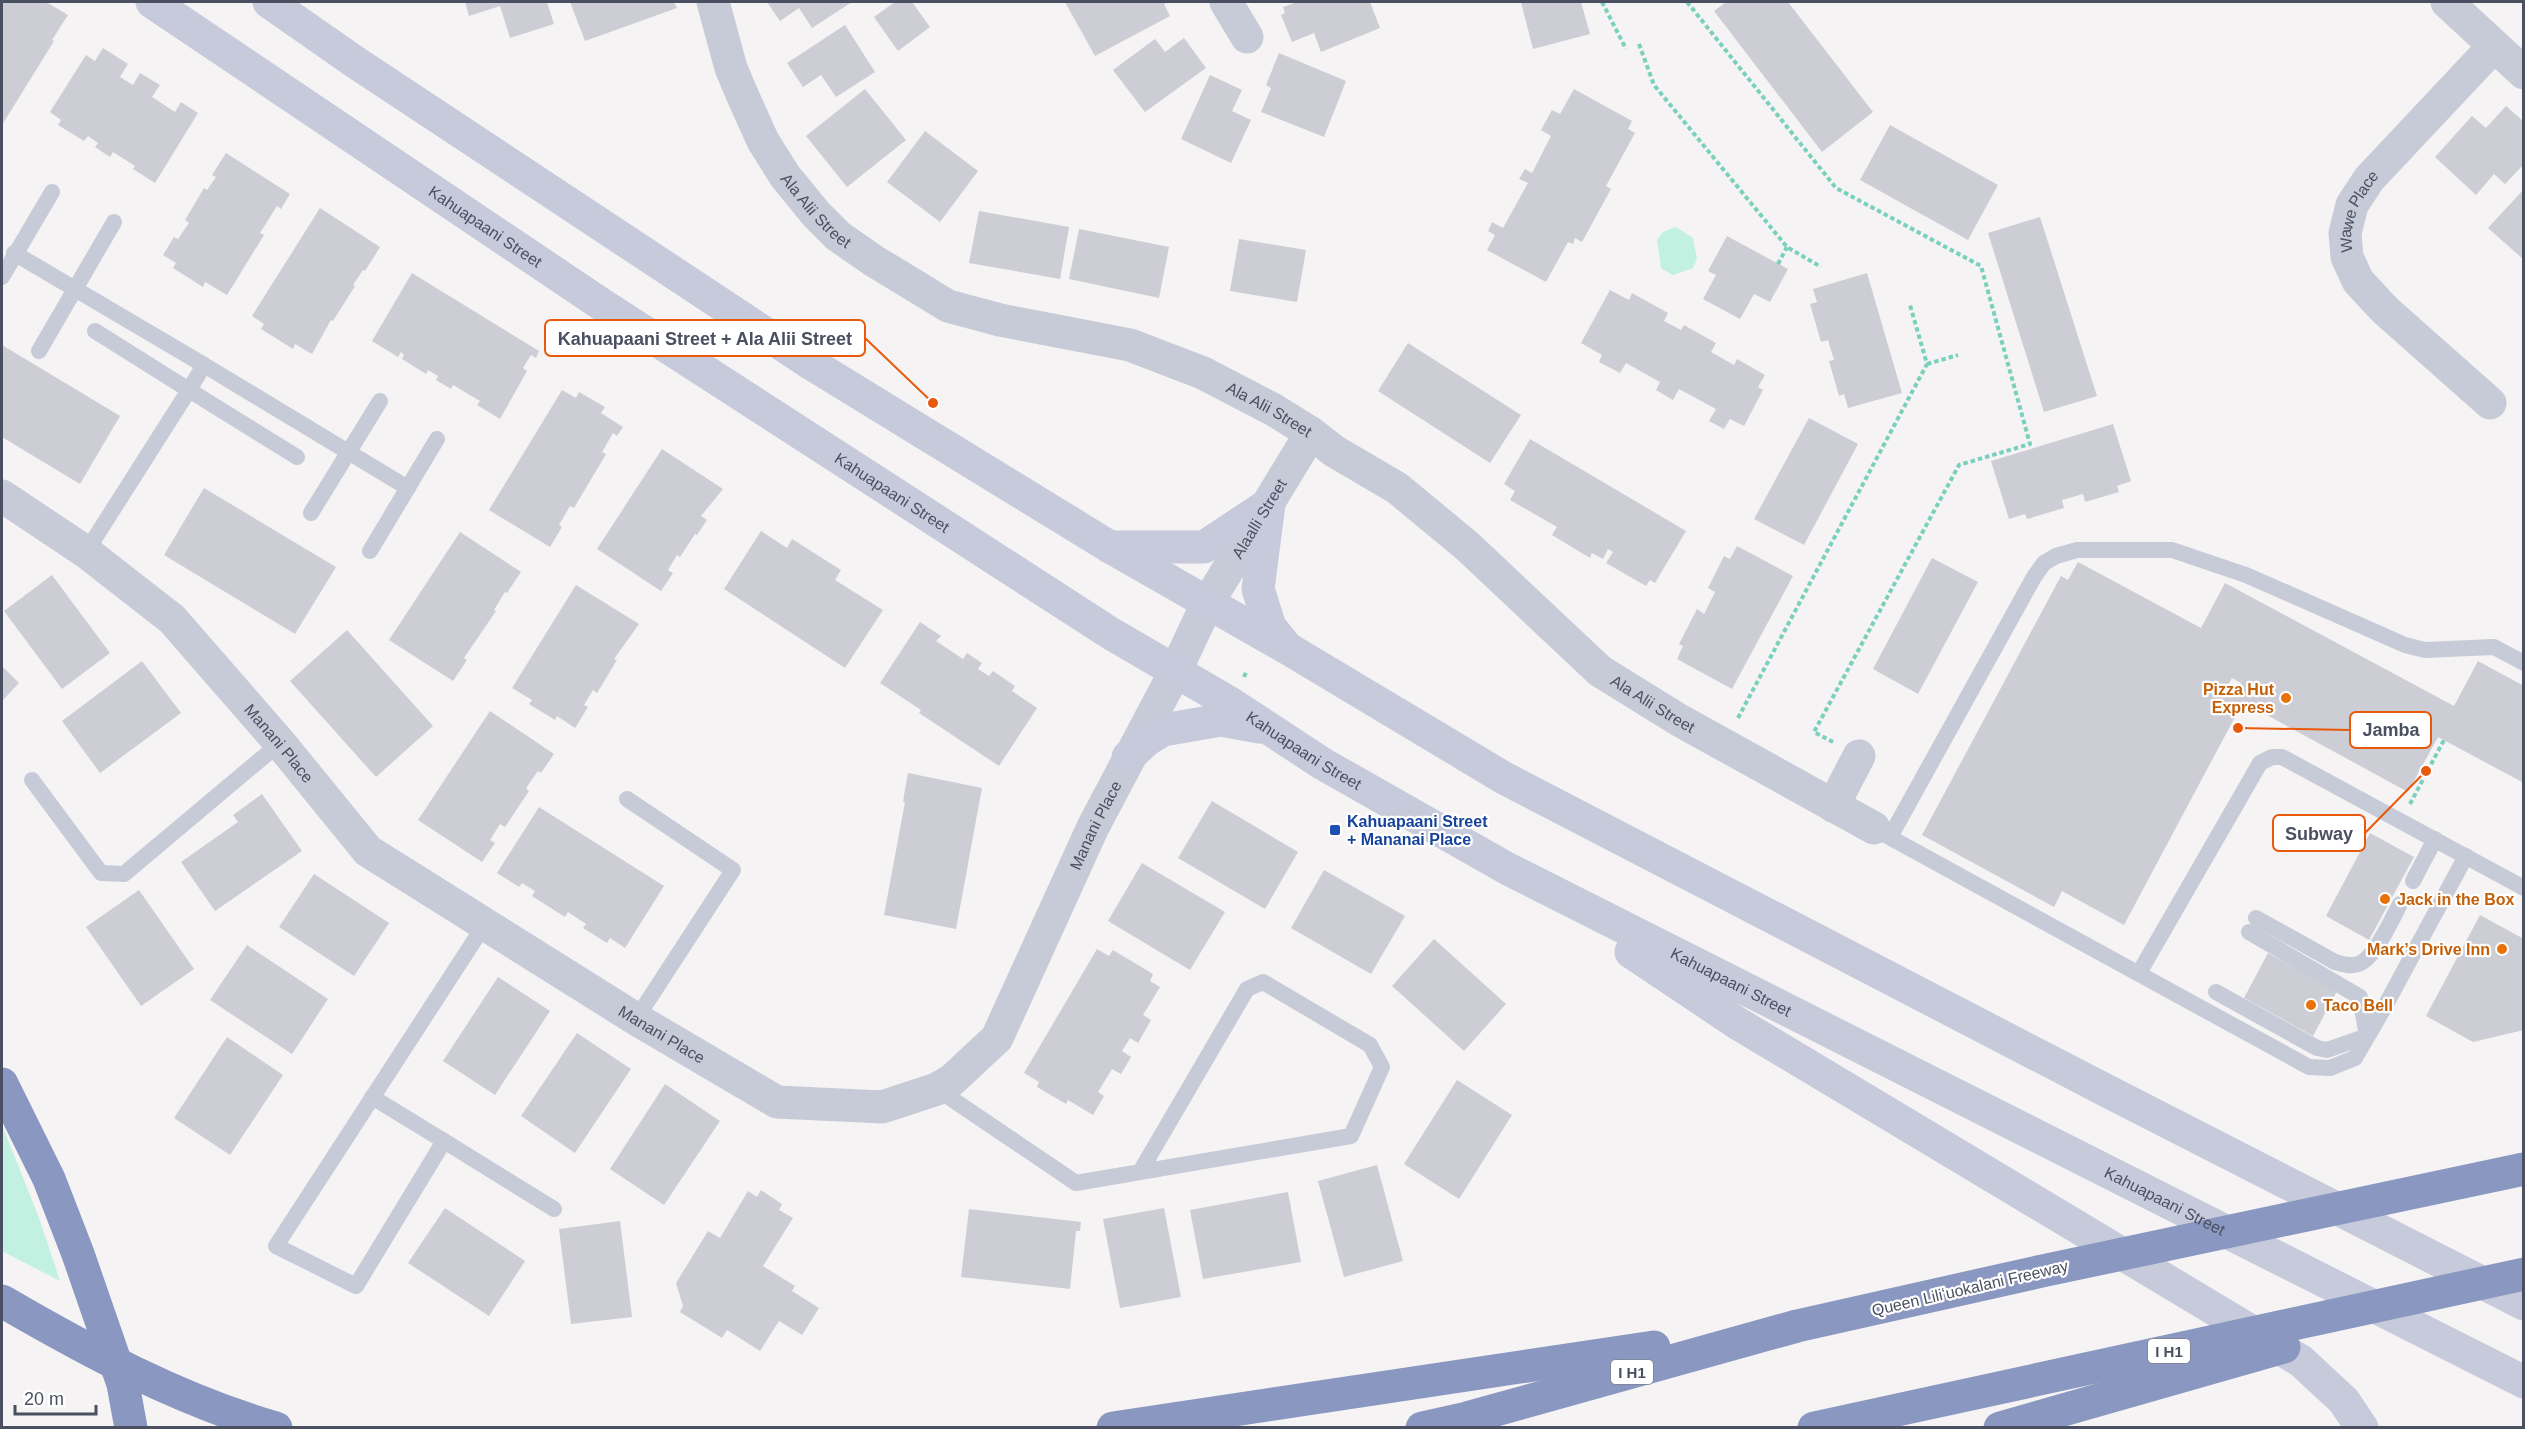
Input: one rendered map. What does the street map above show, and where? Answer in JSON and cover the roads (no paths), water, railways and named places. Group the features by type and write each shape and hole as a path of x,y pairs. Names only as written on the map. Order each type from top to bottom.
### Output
{"highway":[{"path":"2,1084 49,1179 123,1384 131,1428"},
{"name":"Queen Liliʻuokalani Freeway","path":"1422,1428 1467,1418 1797,1326 2042,1271 2523,1169"},
{"path":"2000,1428 2523,1276"},
{"name":"I H1","path":"1814,1428 2523,1276"},
{"path":"2,1301 72,1341 183,1394 276,1428"},
{"path":"1113,1428 1797,1326"}],"main road":[{"name":"Kahuapaani Street","path":"152,2 601,304 1110,633 1230,703 1323,764 1508,869 2523,1382"},
{"path":"269,2 355,62 810,363 1110,547 1287,648 1504,778 2089,1082 2523,1304"},
{"path":"1110,547 1204,547 1269,504"},
{"path":"1269,504 1258,589 1270,627 1287,648"},
{"path":"1128,757 1148,738 1164,730 1192,723 1221,720 1266,728"},
{"path":"1508,869 1737,1023 2301,1361 2344,1401 2362,1428"}],"street":[{"name":"Ala Alii Street","path":"713,2 731,68 763,141 797,194 838,236 905,282 948,306 1000,320 1130,345 1203,373 1274,410 1311,433 1334,451 1397,488 1466,545 1600,671 1679,720 1882,833"},
{"path":"1226,2 1247,37"},
{"path":"2447,2 2523,73"},
{"name":"Wawe Place","path":"2490,403 2385,310 2358,281 2347,257 2345,234 2352,205 2369,179 2494,46"},
{"name":"Alaalli Street","path":"1207,604 1311,433"},
{"name":"Manani Place","path":"2,496 86,552 172,619 368,850 636,1019 777,1102 882,1107 937,1089 952,1080 997,1038 1093,827 1175,672 1207,604"},
{"path":"1833,806 1850,751"}],"lane":[{"path":"2,276 52,192"},
{"path":"39,351 114,222"},
{"path":"14,253 408,488"},
{"path":"95,331 297,457"},
{"path":"86,552 204,365"},
{"path":"311,513 381,401"},
{"path":"370,551 437,439"},
{"path":"2466,856 2355,1058 2330,1068 2309,1067 1882,833 2034,577 2044,563 2056,556 2077,550 2172,550 2246,575 2405,645 2425,650 2494,647 2523,663"},
{"path":"32,780 101,873 124,874 279,743"},
{"path":"2139,973 2260,763 2272,757 2282,757 2523,888"},
{"path":"627,798 733,870 636,1019"},
{"path":"2414,881 2435,839"},
{"path":"2384,1008 2360,997 2252,925 2335,962 2347,965 2358,964 2371,954 2400,904"},
{"path":"444,1141 356,1286 276,1246 485,924"},
{"path":"937,1089 1077,1183 1351,1136 1382,1067 1370,1045 1263,982 1247,988 1140,1172"},
{"path":"2216,992 2317,1048 2327,1050 2367,1036"},
{"path":"2360,997 2367,1036"},
{"path":"372,1097 554,1209"}],"place":[{"name":"Kahuapaani Street + Ala Alii Street","path":"933,403"},
{"name":"Pizza Hut Express","path":"2286,698"},
{"name":"Jamba","path":"2238,728"},
{"name":"Subway","path":"2426,771"},
{"name":"Kahuapaani Street + Mananai Place","path":"1335,830"},
{"name":"Jack in the Box","path":"2385,899"},
{"name":"Mark’s Drive Inn","path":"2502,949"},
{"name":"Taco Bell","path":"2311,1005"}]}
